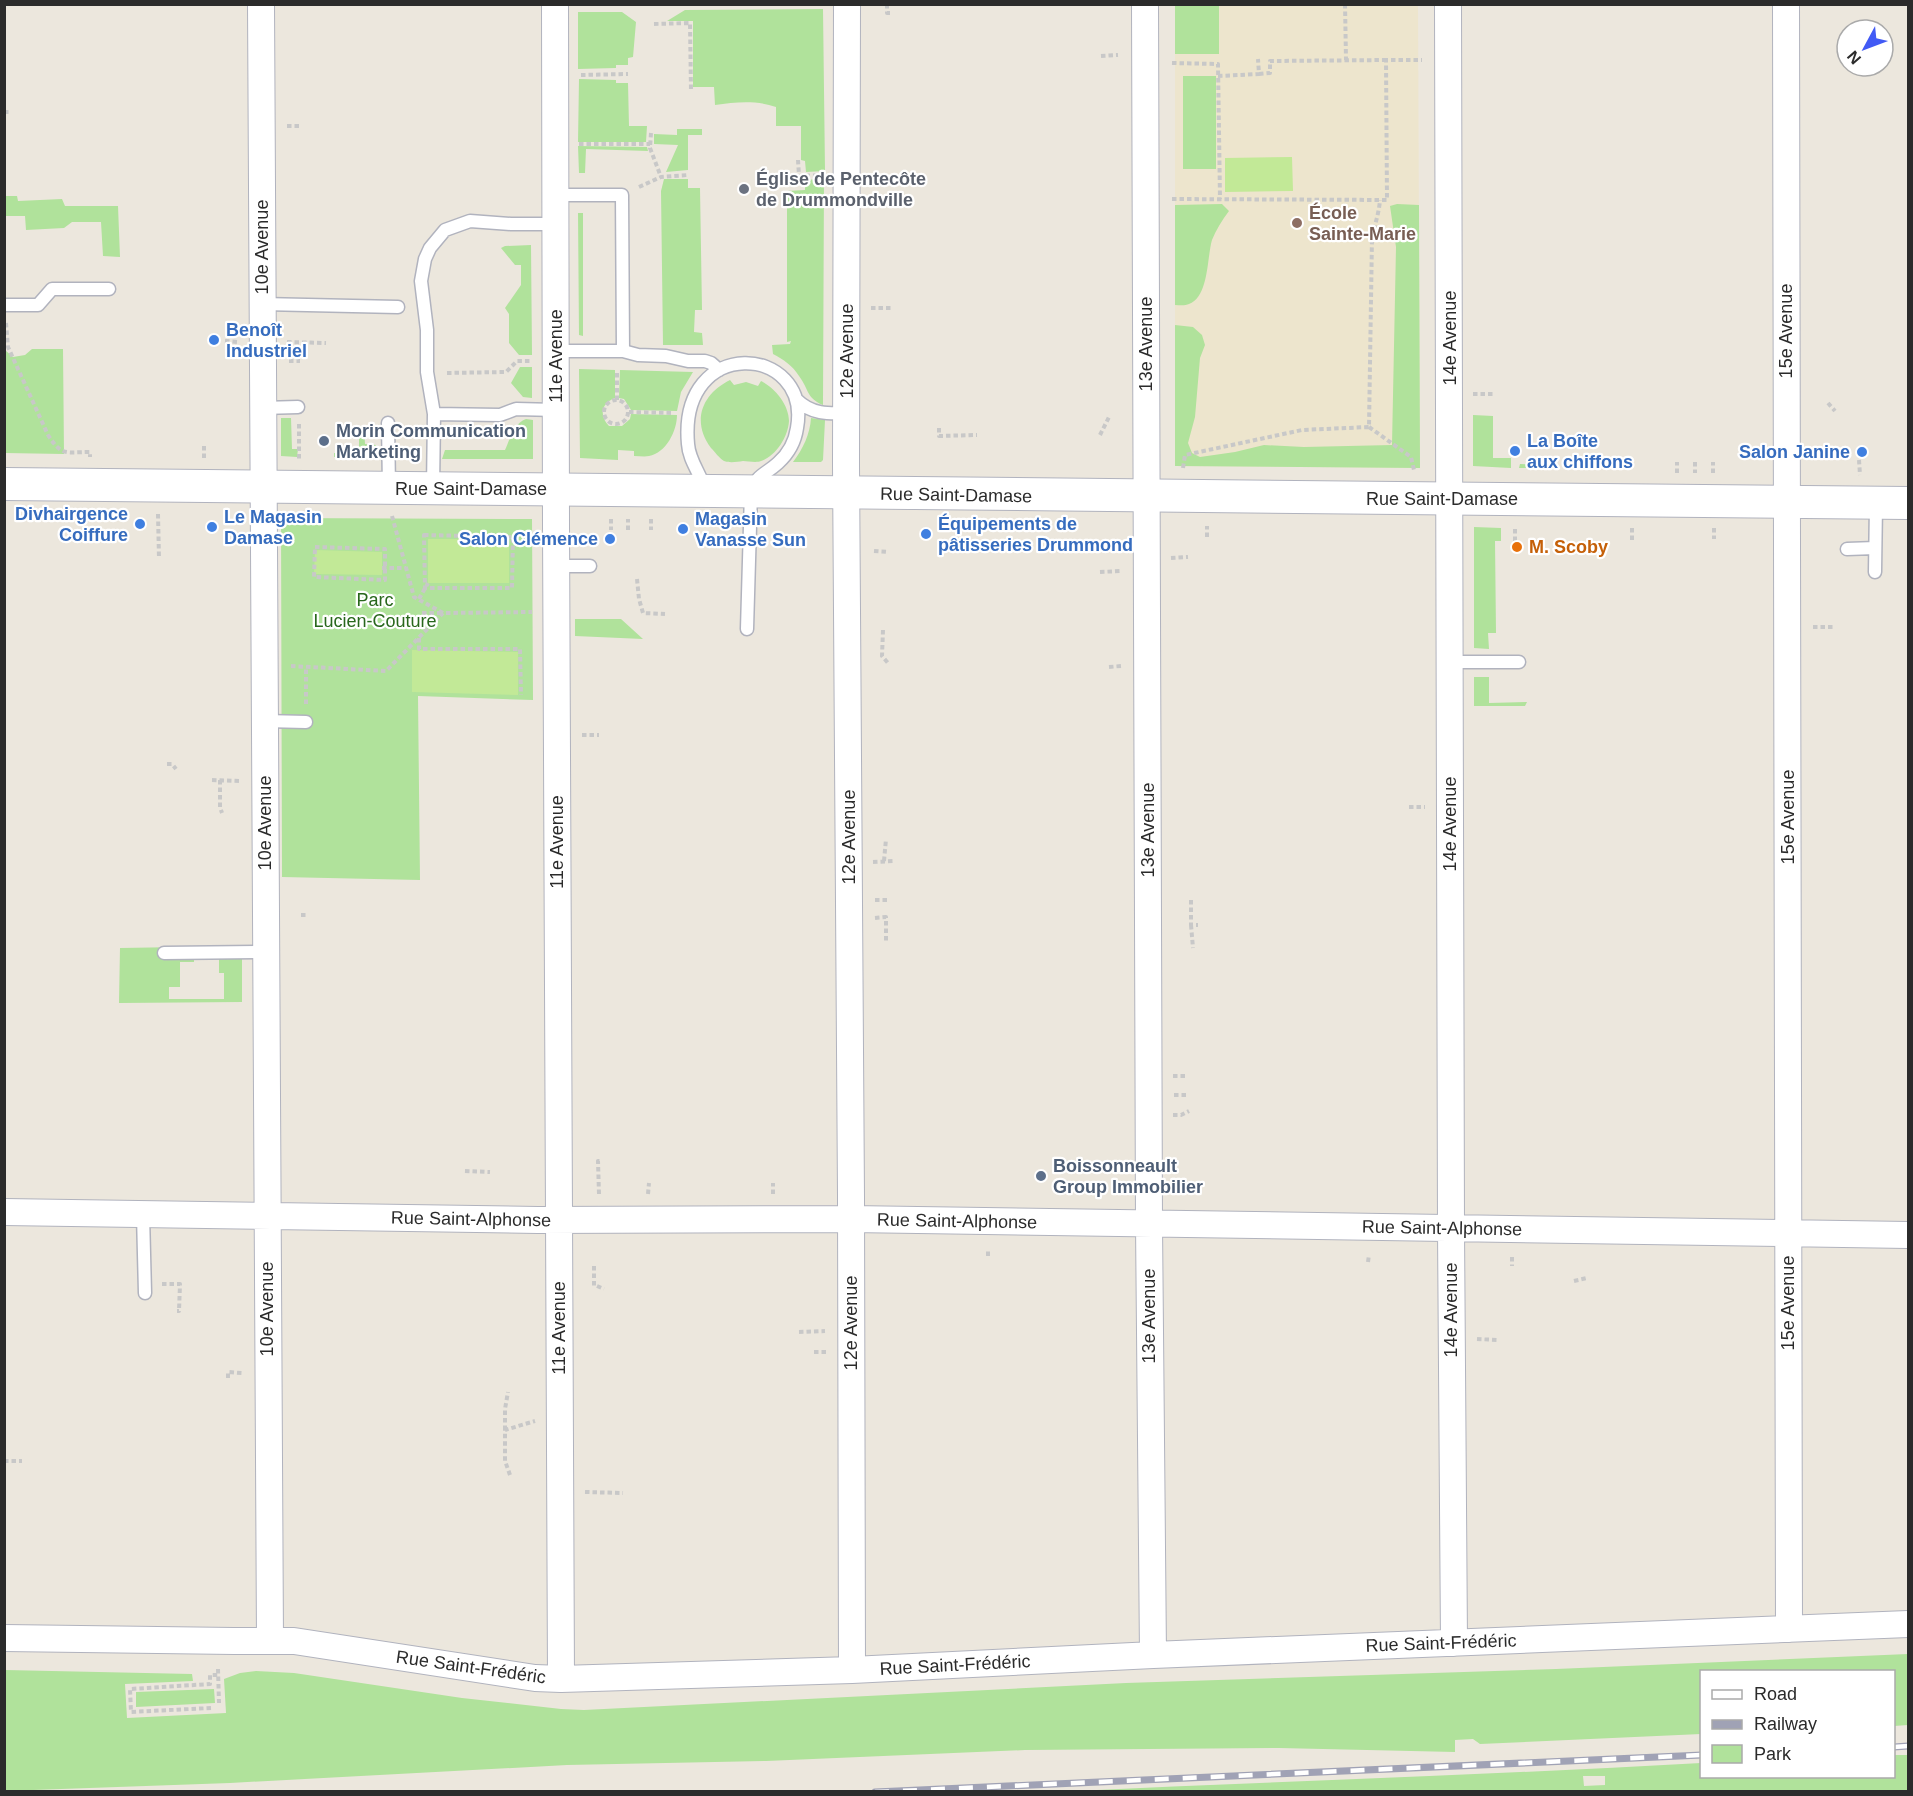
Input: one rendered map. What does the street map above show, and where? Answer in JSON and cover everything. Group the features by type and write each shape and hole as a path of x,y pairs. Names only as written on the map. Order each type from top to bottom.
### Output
{"street":[{"name":"10e Avenue","path":"261,4 270,1641"},
{"name":"11e Avenue","path":"555,4 555,224 545,356 556,410 561,1679"},
{"name":"12e Avenue","path":"847,4 852,1670"},
{"name":"13e Avenue","path":"1145,4 1149,1224 1153,1655"},
{"name":"14e Avenue","path":"1448,4 1454,1643"},
{"name":"15e Avenue","path":"1786,4 1789,1629"},
{"name":"Rue Saint-Damase","path":"4,484 263,488 390,502 434,489 1908,503"},
{"name":"Rue Saint-Alphonse","path":"4,1212 559,1220 851,1220 1908,1235"},
{"name":"Rue Saint-Frédéric","path":"4,1638 294,1641 535,1678 561,1679 852,1670 1153,1655 1908,1624"}],"lane":[{"path":"555,195 622,195 622,351"},
{"path":"434,489 434,414 427,372 427,330 421,281 425,259 430,248 445,230 470,221 555,224"},
{"path":"4,305 38,305 52,289 109,289"},
{"path":"262,304 398,307"},
{"path":"545,356 622,351 638,355 705,361 719,370"},
{"path":"705,491 699,471 689,456 688,423 697,390 707,378 719,370 744,364 768,367 782,376 792,389 800,415 792,446 776,464 754,481 751,492 747,629"},
{"path":"797,400 803,406 816,412 847,413"},
{"path":"262,408 298,407"},
{"path":"434,414 500,415 516,408 556,410"},
{"path":"388,423 390,502"},
{"path":"1875,572 1876,502"},
{"path":"1847,549 1875,549"},
{"path":"556,566 590,566"},
{"path":"1450,662 1520,662"},
{"path":"265,721 306,722"},
{"path":"164,953 265,952"},
{"path":"143,1215 145,1288"}],"path":[{"path":"887,4 887,13 890,13"},
{"path":"1345,4 1346,60"},
{"path":"654,24 690,23 691,91"},
{"path":"1101,56 1118,55"},
{"path":"1258,59 1259,74"},
{"path":"1172,199 1387,200 1386,60"},
{"path":"1217,76 1270,74 1270,61 1422,60"},
{"path":"1172,63 1218,64 1220,199"},
{"path":"575,75 628,74"},
{"path":"4,112 10,112"},
{"path":"651,133 650,144 661,177"},
{"path":"575,144 650,144"},
{"path":"798,160 799,176 826,175"},
{"path":"622,195 661,177 688,175"},
{"path":"1220,192 1225,192"},
{"path":"1369,427 1372,237 1378,218 1380,200"},
{"path":"868,309 891,308"},
{"path":"5,319 8,347 56,448 64,452 90,453"},
{"path":"225,341 242,342"},
{"path":"448,373 506,372 517,361 545,356"},
{"path":"507,360 513,366"},
{"path":"616,400 618,368"},
{"path":"616,400 624,402 629,412 623,423 615,425 608,422 604,414 609,402 616,400"},
{"path":"1828,403 1835,411"},
{"path":"629,412 677,413"},
{"path":"1100,435 1109,417"},
{"path":"299,423 299,459"},
{"path":"1183,469 1185,455 1302,430 1369,427 1411,457 1414,471"},
{"path":"939,428 939,436 977,435"},
{"path":"204,447 204,459"},
{"path":"1859,460 1860,475"},
{"path":"1677,462 1677,473"},
{"path":"1695,462 1695,473"},
{"path":"1713,462 1713,473"},
{"path":"390,502 414,597 443,613"},
{"path":"158,512 159,558"},
{"path":"611,517 611,530"},
{"path":"628,517 628,530"},
{"path":"651,517 651,531"},
{"path":"1207,522 1207,537"},
{"path":"1515,525 1515,541"},
{"path":"1632,526 1632,540"},
{"path":"1714,526 1714,540"},
{"path":"424,535 513,537 512,588 424,588 424,535"},
{"path":"315,547 385,549 383,568 385,580 314,577 315,547"},
{"path":"874,551 888,552"},
{"path":"383,568 406,568"},
{"path":"1100,572 1120,571"},
{"path":"637,579 642,613 664,614"},
{"path":"418,599 428,583"},
{"path":"422,613 536,613"},
{"path":"281,666 386,670 443,613"},
{"path":"883,630 882,656 888,663"},
{"path":"419,638 419,650 520,649 521,695"},
{"path":"1109,667 1121,666"},
{"path":"306,667 306,722"},
{"path":"167,764 172,764 176,769"},
{"path":"212,780 244,781"},
{"path":"220,780 218,797 222,813"},
{"path":"1409,807 1425,807"},
{"path":"884,861 886,839"},
{"path":"1191,900 1193,948"},
{"path":"301,915 308,915"},
{"path":"886,917 886,942"},
{"path":"1191,925 1198,925"},
{"path":"599,1194 598,1161 602,1161"},
{"path":"465,1172 490,1172"},
{"path":"648,1194 649,1183"},
{"path":"773,1183 773,1196"},
{"path":"987,1256 988,1251"},
{"path":"1368,1262 1369,1255"},
{"path":"1512,1257 1512,1266"},
{"path":"594,1266 596,1286 604,1289"},
{"path":"1574,1281 1587,1278"},
{"path":"145,1288 180,1284 179,1311 177,1311"},
{"path":"799,1332 830,1331"},
{"path":"814,1352 830,1352"},
{"path":"228,1378 228,1372 246,1373"},
{"path":"508,1392 505,1409 505,1461 510,1475"},
{"path":"506,1430 539,1420"},
{"path":"499,1436 505,1436"},
{"path":"4,1461 22,1461"},
{"path":"218,1670 219,1703"},
{"path":"211,1708 131,1712 130,1689 210,1684 210,1676 219,1675"}],"shaded area":[{"name":"École Sainte-Marie","path":"1175,5 1418,5 1420,468 1175,466"}],"green space":[{"path":"1175,5 1219,5 1219,54 1175,54"},
{"path":"823,9 825,171 806,172 805,161 801,160 801,126 776,126 776,107 761,103 715,105 714,87 693,87 693,21 667,21 685,10"},
{"path":"578,12 622,12 636,22 633,57 628,58 628,65 616,65 616,68 578,69"},
{"path":"1183,76 1216,76 1216,169 1183,169"},
{"path":"579,79 616,80 616,83 628,83 629,126 647,126 646,142 578,142"},
{"path":"677,129 702,129 702,135 688,135 688,170 666,172 678,145 654,144 654,134 677,135"},
{"path":"578,146 647,147 648,151 586,149 585,173 579,173"},
{"path":"1292,157 1293,191 1225,192 1225,158"},
{"path":"805,177 808,177 808,180 824,178 823,405 813,399 794,369 773,354 772,345 790,344 791,341 787,342 787,191 805,190"},
{"path":"664,179 688,179 688,188 700,188 702,310 695,310 694,332 702,333 703,345 663,345 661,191"},
{"path":"5,196 17,196 18,201 62,199 65,206 118,206 120,257 103,256 101,222 72,222 64,228 26,230 25,216 5,216"},
{"path":"1222,204 1229,211 1212,240 1204,285 1196,300 1189,304 1175,305 1175,205"},
{"path":"1419,205 1420,468 1175,466 1175,325 1193,327 1202,335 1205,345 1200,358 1195,417 1188,443 1192,453 1200,457 1264,445 1304,447 1392,445 1396,247 1390,206"},
{"path":"578,213 583,213 583,336 579,335"},
{"path":"531,245 532,355 519,355 509,343 509,314 505,308 521,285 521,265 515,265 501,248"},
{"path":"32,349 63,349 64,454 5,453 5,350 13,357 25,355"},
{"path":"520,367 532,367 532,398 523,397 511,383"},
{"path":"579,369 615,370 615,398 604,406 603,410 604,418 609,426 622,426 630,419 631,414 677,415 673,434 661,451 647,456 634,456 634,451 618,450 618,460 580,458"},
{"path":"620,370 693,372 681,392 677,411 631,410 624,399 619,398"},
{"path":"730,380 734,385 746,382 758,386 761,381 776,393 787,409 789,421 784,439 766,459 757,462 724,461 705,438 702,428 702,409 712,393"},
{"path":"1473,415 1493,416 1493,458 1511,458 1511,468 1473,466"},
{"path":"281,418 291,418 292,449 298,449 297,457 281,456"},
{"path":"811,418 825,420 823,460 821,462 793,462 805,441"},
{"path":"526,419 533,420 533,459 442,459 445,450 505,450 515,428"},
{"path":"359,426 364,426 365,444 376,445 376,457 334,457 334,453 359,453"},
{"path":"1537,459 1556,459 1556,468 1519,468 1520,464 1537,465"},
{"name":"Parc Lucien-Couture","path":"281,518 532,519 533,700 418,696 420,880 282,877"},
{"path":"1474,527 1501,528 1501,541 1495,541 1496,633 1488,633 1489,649 1474,648"},
{"path":"428,539 509,539 509,583 428,583"},
{"path":"315,550 382,552 382,575 314,574"},
{"path":"575,619 621,619 643,639 575,636"},
{"path":"412,650 518,652 518,695 412,692"},
{"path":"1474,677 1489,677 1489,703 1527,702 1525,706 1474,706"},
{"path":"242,946 242,1002 119,1003 120,948","holes":["194,956 219,956 219,973 224,973 224,999 169,999 169,987 180,987 180,962 194,962"]},
{"path":"1908,1654 1908,1725 1895,1726 1895,1670 1700,1670 1700,1734 1480,1744 1473,1739 1455,1740 1455,1752 1279,1748 1025,1750 766,1761 567,1765 230,1783 5,1791 5,1670 192,1674 193,1681 125,1684 127,1718 226,1713 224,1679 240,1673 256,1671 294,1673 462,1698 584,1710 1126,1683 1556,1669"},
{"path":"214,1689 215,1703 136,1707 136,1692"},
{"path":"1895,1755 1908,1755 1908,1791 1075,1791 1700,1763 1700,1778 1895,1778","holes":["1583,1776 1605,1776 1605,1785 1584,1786"]}],"railway":[{"path":"1895,1747 1908,1746"},
{"path":"875,1792 1700,1755"}],"place":[{"name":"Église de Pentecôte de Drummondville","path":"744,189"},
{"name":"École Sainte-Marie","path":"1297,223"},
{"name":"Benoît Industriel","path":"214,340"},
{"name":"Morin Communication Marketing","path":"324,441"},
{"name":"La Boîte aux chiffons","path":"1515,451"},
{"name":"Salon Janine","path":"1862,452"},
{"name":"Divhairgence Coiffure","path":"140,524"},
{"name":"Le Magasin Damase","path":"212,527"},
{"name":"Magasin Vanasse Sun","path":"683,529"},
{"name":"Équipements de pâtisseries Drummond","path":"926,534"},
{"name":"Salon Clémence","path":"610,539"},
{"name":"M. Scoby","path":"1517,547"},
{"name":"Boissonneault Group Immobilier","path":"1041,1176"}]}
